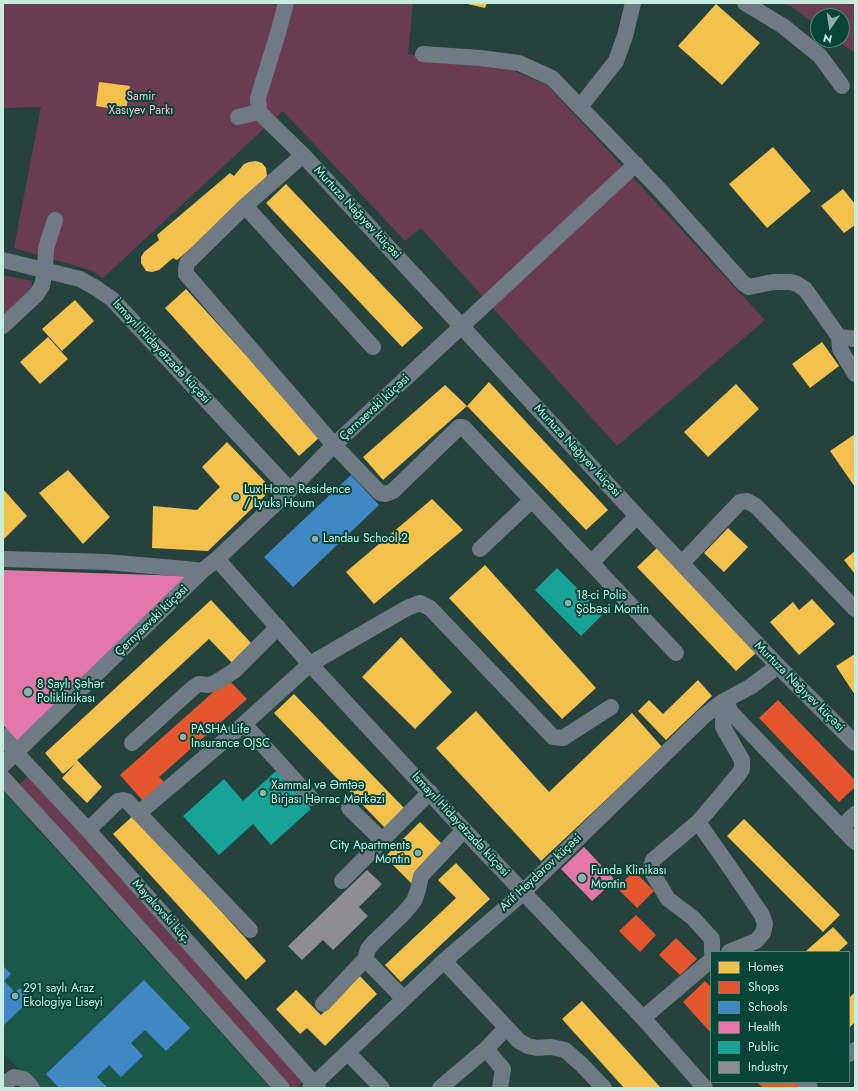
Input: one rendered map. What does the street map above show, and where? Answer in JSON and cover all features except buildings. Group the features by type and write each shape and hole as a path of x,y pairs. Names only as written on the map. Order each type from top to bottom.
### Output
{"street":[{"path":"238,117 259,112 258,98 286,3"},
{"path":"580,107 616,61 625,36 633,3"},
{"path":"745,3 783,26 820,56 842,86"},
{"path":"423,54 480,58 519,63 552,78 636,164 743,283 749,287 773,282 790,282 805,289 847,338 840,349 855,374"},
{"name":"Murtuza Nağıyev küçəsi","path":"259,112 303,154 637,516 778,666 855,743"},
{"path":"303,154 245,206 187,263 186,274 334,445 380,493 386,494 393,491 458,427 463,427 676,653"},
{"name":"Çernaevski küçəsi","path":"290,490 334,445 636,164"},
{"path":"245,206 373,347"},
{"path":"3,326 39,291 42,286 45,270 46,248 55,220"},
{"name":"İsmayıl Hidayətzadə küçəsi","path":"3,260 80,279 112,299 290,490"},
{"name":"Çernyaevski küçəsi","path":"3,765 202,571 217,559 290,490"},
{"path":"480,549 532,500"},
{"path":"682,563 740,502 747,501 756,506 855,609"},
{"path":"591,563 637,516"},
{"path":"3,559 106,562 186,568 202,571"},
{"name":"İsmayıl Hidayətzadə küçəsi","path":"217,559 310,664 464,830 643,1018 705,1088"},
{"path":"139,813 244,724 310,664 407,608 420,603 430,608 553,737 563,738 611,707"},
{"path":"132,743 199,684 210,685 234,671 278,628"},
{"name":"Arif Heydərov küçəsi","path":"314,1087 444,961 523,892 704,716 726,705 778,666"},
{"path":"712,951 712,939 693,918 668,899 650,867 653,860 698,822 742,769 742,760 723,727 723,718 726,705"},
{"path":"726,705 855,842"},
{"path":"244,724 311,798"},
{"name":"Mayakovski küç.","path":"3,736 16,753 88,830 314,1087"},
{"path":"3,778 282,1088"},
{"path":"342,881 430,792"},
{"path":"88,830 118,801 128,801 250,930"},
{"path":"349,808 382,840"},
{"path":"841,828 855,814"},
{"path":"698,822 762,915 765,924 763,932 756,941 731,951"},
{"path":"323,1004 365,959 368,949 373,943 403,914 414,901 421,876 464,830"},
{"path":"365,959 404,1000"},
{"path":"444,961 519,1041 528,1046 537,1048 551,1047 565,1050 582,1064 604,1088"},
{"path":"643,1018 708,968"},
{"path":"440,1088 486,1049 506,1028"},
{"path":"486,1049 503,1069 500,1088"},
{"path":"348,1053 382,1088"},
{"path":"3,1085 14,1077 24,1079 32,1088"}],"shaded area":[{"path":"4,792 270,1088 38,1088 3,1053"}],"green space":[{"name":"Samir Xasıyev Parkı","path":"3,3 413,3 408,54 514,71 547,85 765,320 617,446 421,228 405,241 283,111 103,278 90,270 14,248 41,107 3,108"},
{"path":"781,3 855,3 855,53 848,48 850,48 850,8 810,8 810,20 792,7"},
{"path":"3,275 32,281 31,289 3,315"},
{"path":"29,775 304,1082 296,1088 289,1088 20,784"}],"place":[{"name":"Lux Home Residence / Lyuks Houm","path":"236,497"},
{"name":"Landau School 2","path":"315,539"},
{"name":"18-ci Polis Şöbəsi Montin","path":"568,603"},
{"name":"8 Saylı Şəhər Poliklinikası","path":"28,692"},
{"name":"PASHA Life Insurance OJSC","path":"183,737"},
{"name":"Xammal və Əmtəə Birjası Hərrac Mərkəzi","path":"263,793"},
{"name":"City Apartments Montin","path":"418,853"},
{"name":"Funda Klinikası Montin","path":"582,878"},
{"name":"291 saylı Araz Ekologiya Liseyi","path":"15,996"}]}
